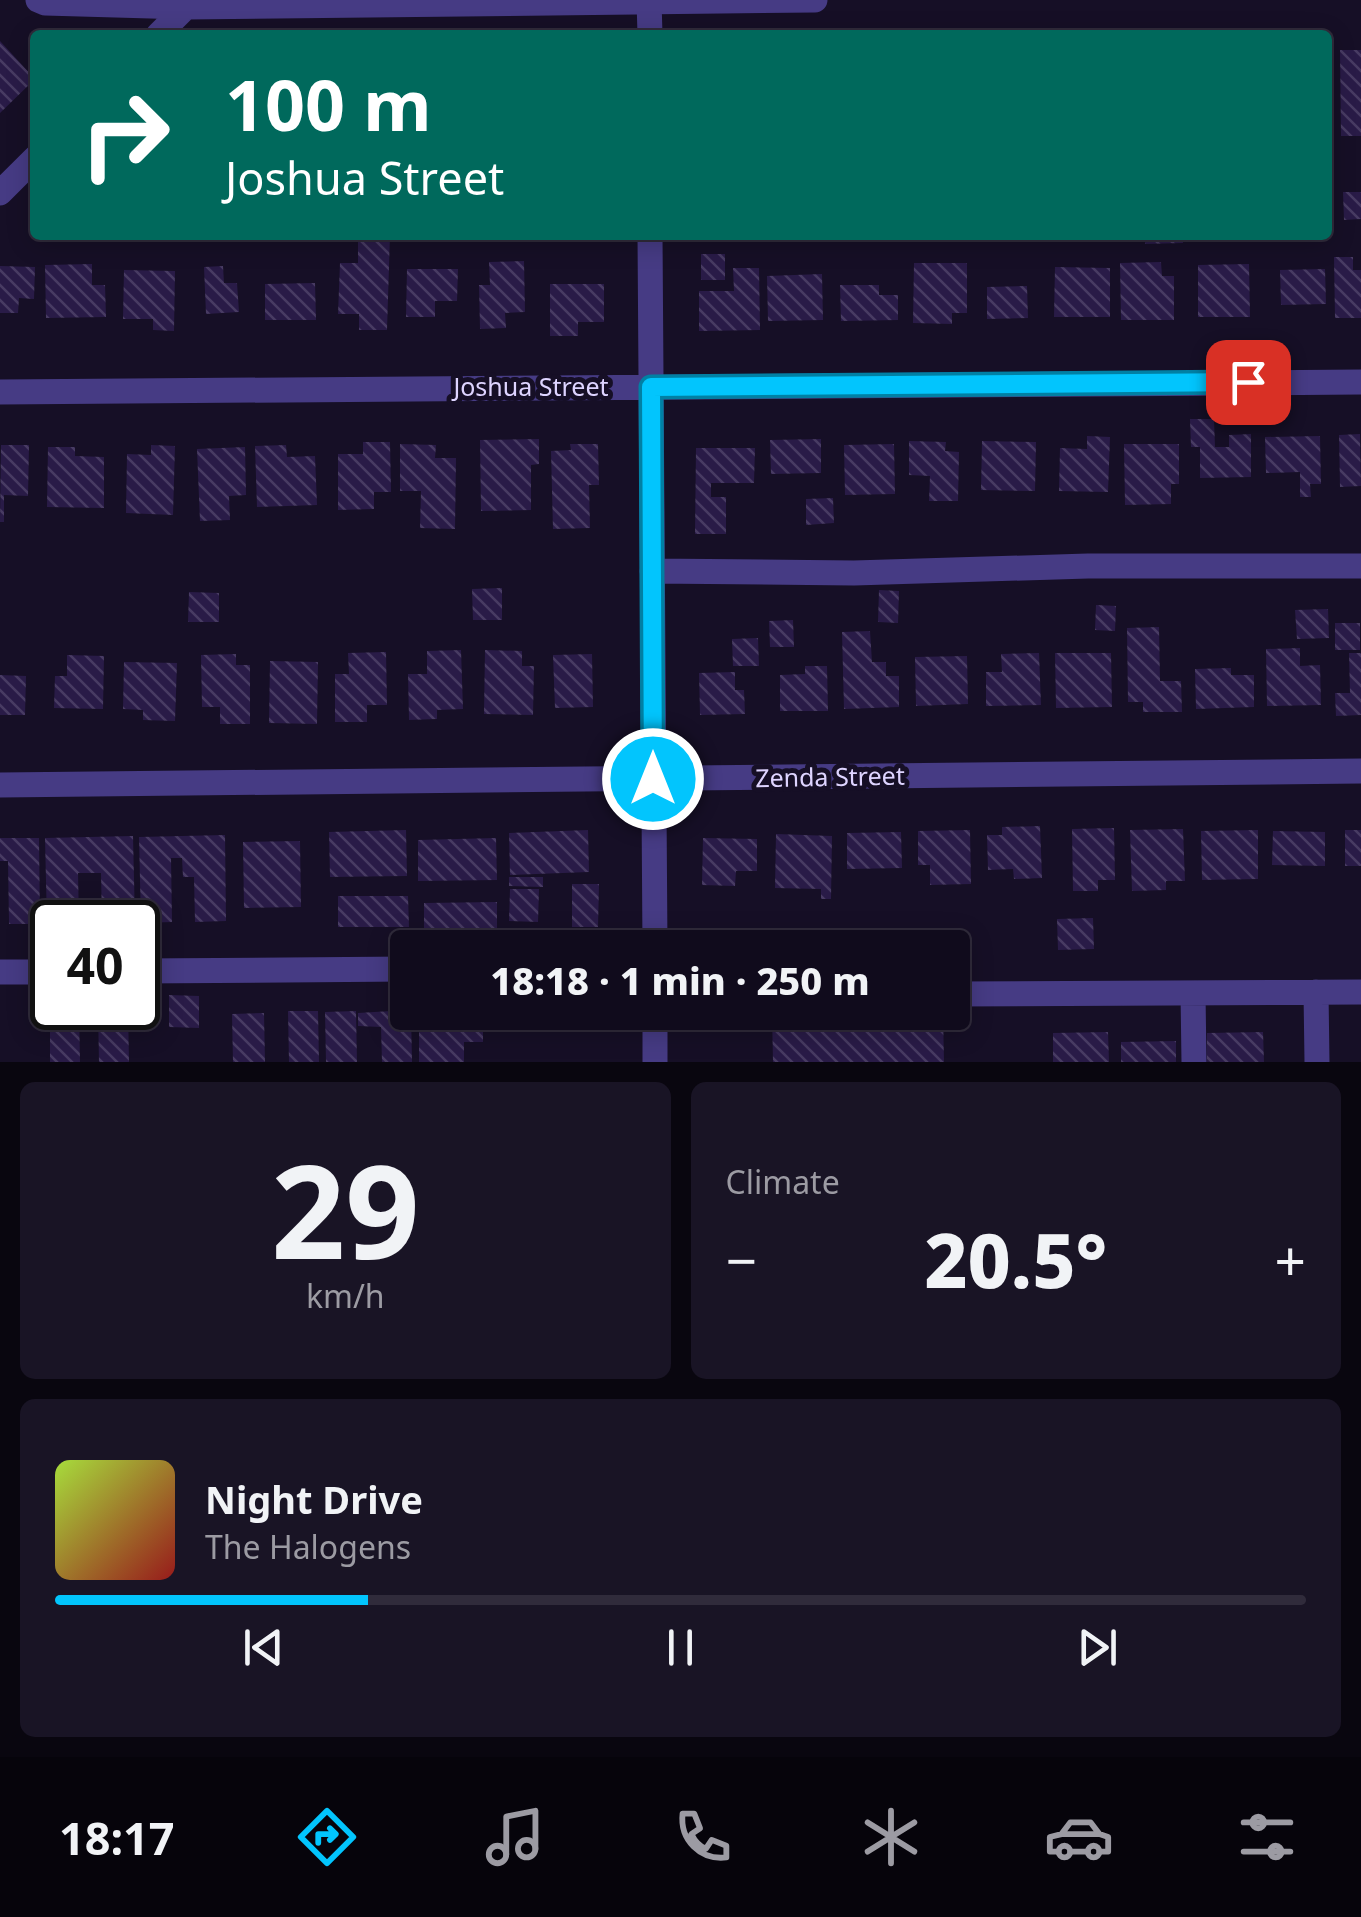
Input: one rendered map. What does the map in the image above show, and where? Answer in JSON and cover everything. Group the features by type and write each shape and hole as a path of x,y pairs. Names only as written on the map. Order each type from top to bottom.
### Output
{"street":[{"path":"38,0 186,7 815,0"},
{"path":"649,1 650,30"},
{"path":"163,30 186,7"},
{"path":"0,193 30,163"},
{"path":"650,240 654,930"},
{"name":"Joshua Street","path":"0,392 1361,382"},
{"path":"652,571 854,573 1088,566 1361,566"},
{"name":"Zenda Street","path":"0,785 1361,771"},
{"path":"160,971 390,968"},
{"path":"0,972 30,972"},
{"path":"1316,992 1317,1062"},
{"path":"970,994 1361,992"},
{"path":"1193,993 1194,1062"},
{"path":"655,1030 655,1062"}],"building":[{"path":"0,41 30,74 30,84 0,113"},
{"path":"1340,50 1361,50 1361,136 1341,136"},
{"path":"1343,192 1361,192 1361,219 1344,220"},
{"path":"358,240 390,240 387,330 359,330 359,314 338,314 340,263 358,263"},
{"path":"1145,240 1183,240 1183,243 1145,244"},
{"path":"701,254 725,254 725,280 701,280"},
{"path":"1334,257 1353,257 1353,270 1361,270 1361,318 1335,318"},
{"path":"524,261 525,312 505,313 506,328 480,329 479,285 490,285 489,262"},
{"path":"1161,262 1162,276 1174,276 1174,320 1121,320 1120,263"},
{"path":"914,263 967,263 967,313 952,313 952,324 913,323"},
{"path":"92,264 92,285 105,285 106,317 46,318 45,265"},
{"path":"1249,264 1250,317 1198,317 1198,265"},
{"path":"0,266 35,267 34,299 19,298 18,313 0,313"},
{"path":"223,266 224,283 237,283 239,312 206,314 204,267"},
{"path":"1055,267 1110,268 1110,317 1054,317"},
{"path":"733,268 759,268 760,330 699,331 699,291 734,291"},
{"path":"407,269 458,269 457,301 435,301 435,317 406,317"},
{"path":"1325,269 1326,304 1281,305 1280,270"},
{"path":"124,270 175,271 174,331 153,330 153,319 123,319"},
{"path":"822,274 823,320 768,321 767,276"},
{"path":"315,283 316,320 265,320 265,284"},
{"path":"550,284 604,284 604,322 578,322 578,336 550,336"},
{"path":"840,285 879,285 879,295 898,295 898,320 841,321"},
{"path":"1027,286 1028,318 987,319 987,287"},
{"path":"1190,419 1214,419 1215,447 1229,447 1229,435 1251,434 1251,477 1200,478 1200,447 1191,447"},
{"path":"1360,434 1361,486 1340,487 1339,435"},
{"path":"1087,436 1110,437 1108,492 1059,491 1060,448 1087,449"},
{"path":"1320,436 1321,484 1310,484 1311,497 1300,497 1300,472 1266,473 1265,437"},
{"path":"539,439 539,464 531,465 531,510 481,511 480,440"},
{"path":"821,439 821,473 771,474 770,440"},
{"path":"909,441 946,442 945,451 959,452 958,501 929,501 930,476 909,475"},
{"path":"982,441 1036,442 1035,491 981,490"},
{"path":"363,442 390,442 391,492 374,492 374,509 338,510 338,454 363,454"},
{"path":"400,444 436,445 435,458 456,458 455,529 420,528 421,491 400,491"},
{"path":"570,444 598,444 599,485 589,485 590,528 553,529 551,451 571,450"},
{"path":"894,444 895,494 845,495 844,445"},
{"path":"1124,444 1179,444 1179,484 1171,484 1171,504 1125,505"},
{"path":"1,445 29,445 28,496 4,495 4,522 0,522"},
{"path":"151,445 175,446 173,515 126,513 127,454 151,455"},
{"path":"286,445 287,457 315,456 317,505 257,507 255,446"},
{"path":"48,447 75,447 75,456 104,457 104,508 47,507"},
{"path":"245,447 246,495 229,496 230,520 200,521 197,449"},
{"path":"696,448 755,448 754,483 711,483 711,497 726,497 726,534 695,534"},
{"path":"833,498 834,523 806,525 806,499"},
{"path":"502,588 502,620 473,620 472,589"},
{"path":"879,590 899,591 898,623 878,622"},
{"path":"189,592 219,593 219,622 188,622"},
{"path":"1096,605 1116,606 1115,631 1095,630"},
{"path":"1328,609 1329,638 1297,639 1295,610"},
{"path":"793,620 794,647 770,647 769,621"},
{"path":"1335,623 1360,623 1360,650 1335,650"},
{"path":"1159,627 1160,681 1181,681 1182,712 1143,712 1143,702 1128,702 1127,628"},
{"path":"870,631 872,662 886,662 886,676 899,676 899,707 844,709 842,632"},
{"path":"758,638 759,666 733,666 732,639"},
{"path":"1300,648 1300,666 1320,665 1321,705 1267,706 1266,649"},
{"path":"461,650 463,709 437,710 437,719 409,720 408,674 427,674 427,651"},
{"path":"485,650 522,651 522,666 534,666 533,715 484,714"},
{"path":"386,652 387,705 367,705 367,722 335,722 335,674 349,674 348,653"},
{"path":"1039,653 1041,705 986,706 986,672 1002,672 1001,654"},
{"path":"1055,653 1111,653 1112,707 1056,708"},
{"path":"1349,653 1361,653 1361,715 1336,716 1335,693 1350,693"},
{"path":"236,654 236,665 250,665 250,724 220,724 220,707 202,707 201,655"},
{"path":"592,654 593,707 555,708 553,655"},
{"path":"67,655 104,656 103,709 54,708 55,676 67,676"},
{"path":"967,656 968,704 916,706 915,657"},
{"path":"270,661 318,662 317,724 269,723"},
{"path":"124,662 177,663 175,721 143,720 143,710 123,709"},
{"path":"805,666 827,666 828,711 780,711 780,675 805,674"},
{"path":"1231,668 1231,675 1254,675 1254,707 1196,709 1195,669"},
{"path":"735,672 735,690 744,690 745,714 700,715 699,673"},
{"path":"0,675 26,676 25,715 0,715"},
{"path":"1040,826 1042,878 1014,879 1013,869 988,870 987,835 1002,835 1002,827"},
{"path":"1114,828 1115,880 1098,880 1098,891 1073,891 1072,829"},
{"path":"1183,829 1185,881 1166,881 1166,890 1132,891 1130,830"},
{"path":"406,830 407,876 330,877 329,832"},
{"path":"588,830 589,872 510,875 509,833"},
{"path":"970,830 971,884 930,885 930,865 918,865 918,831"},
{"path":"1258,830 1258,879 1202,880 1201,831"},
{"path":"1345,830 1361,830 1361,866 1345,866"},
{"path":"1273,831 1325,832 1325,866 1272,865"},
{"path":"901,832 902,868 847,869 847,833"},
{"path":"776,834 832,836 831,899 821,899 821,889 775,888"},
{"path":"225,835 226,921 195,922 194,877 183,877 182,858 171,858 172,922 160,922 160,900 140,900 139,837"},
{"path":"133,836 135,900 102,900 101,873 78,873 79,900 46,900 45,838"},
{"path":"0,838 39,838 40,900 30,900 30,924 9,924 8,861 0,861"},
{"path":"496,838 497,880 418,881 418,840"},
{"path":"703,838 757,839 757,871 736,871 735,886 702,885"},
{"path":"300,841 301,907 244,908 243,842"},
{"path":"509,877 543,877 543,887 509,886"},
{"path":"572,884 599,884 598,927 572,927"},
{"path":"510,889 539,889 538,922 509,921"},
{"path":"338,896 408,896 409,927 338,927"},
{"path":"497,902 497,930 424,930 424,903"},
{"path":"1093,918 1094,949 1058,950 1057,919"},
{"path":"169,995 199,996 199,1028 169,1027"},
{"path":"288,1011 318,1011 319,1062 289,1062"},
{"path":"356,1011 357,1062 326,1062 325,1012"},
{"path":"390,1011 390,1030 411,1030 412,1062 382,1062 381,1027 358,1026 358,1013"},
{"path":"264,1013 265,1062 233,1062 232,1014"},
{"path":"50,1030 79,1030 80,1062 50,1062"},
{"path":"98,1030 128,1030 129,1062 99,1062"},
{"path":"419,1030 483,1030 483,1042 464,1042 464,1062 419,1062"},
{"path":"772,1030 943,1030 944,1062 773,1062"},
{"path":"1108,1032 1109,1062 1053,1062 1053,1033"},
{"path":"1263,1032 1264,1062 1207,1062 1207,1033"},
{"path":"1176,1041 1176,1062 1121,1062 1121,1042"}],"route":[{"path":"653,779 651,387 1248,382"}]}
